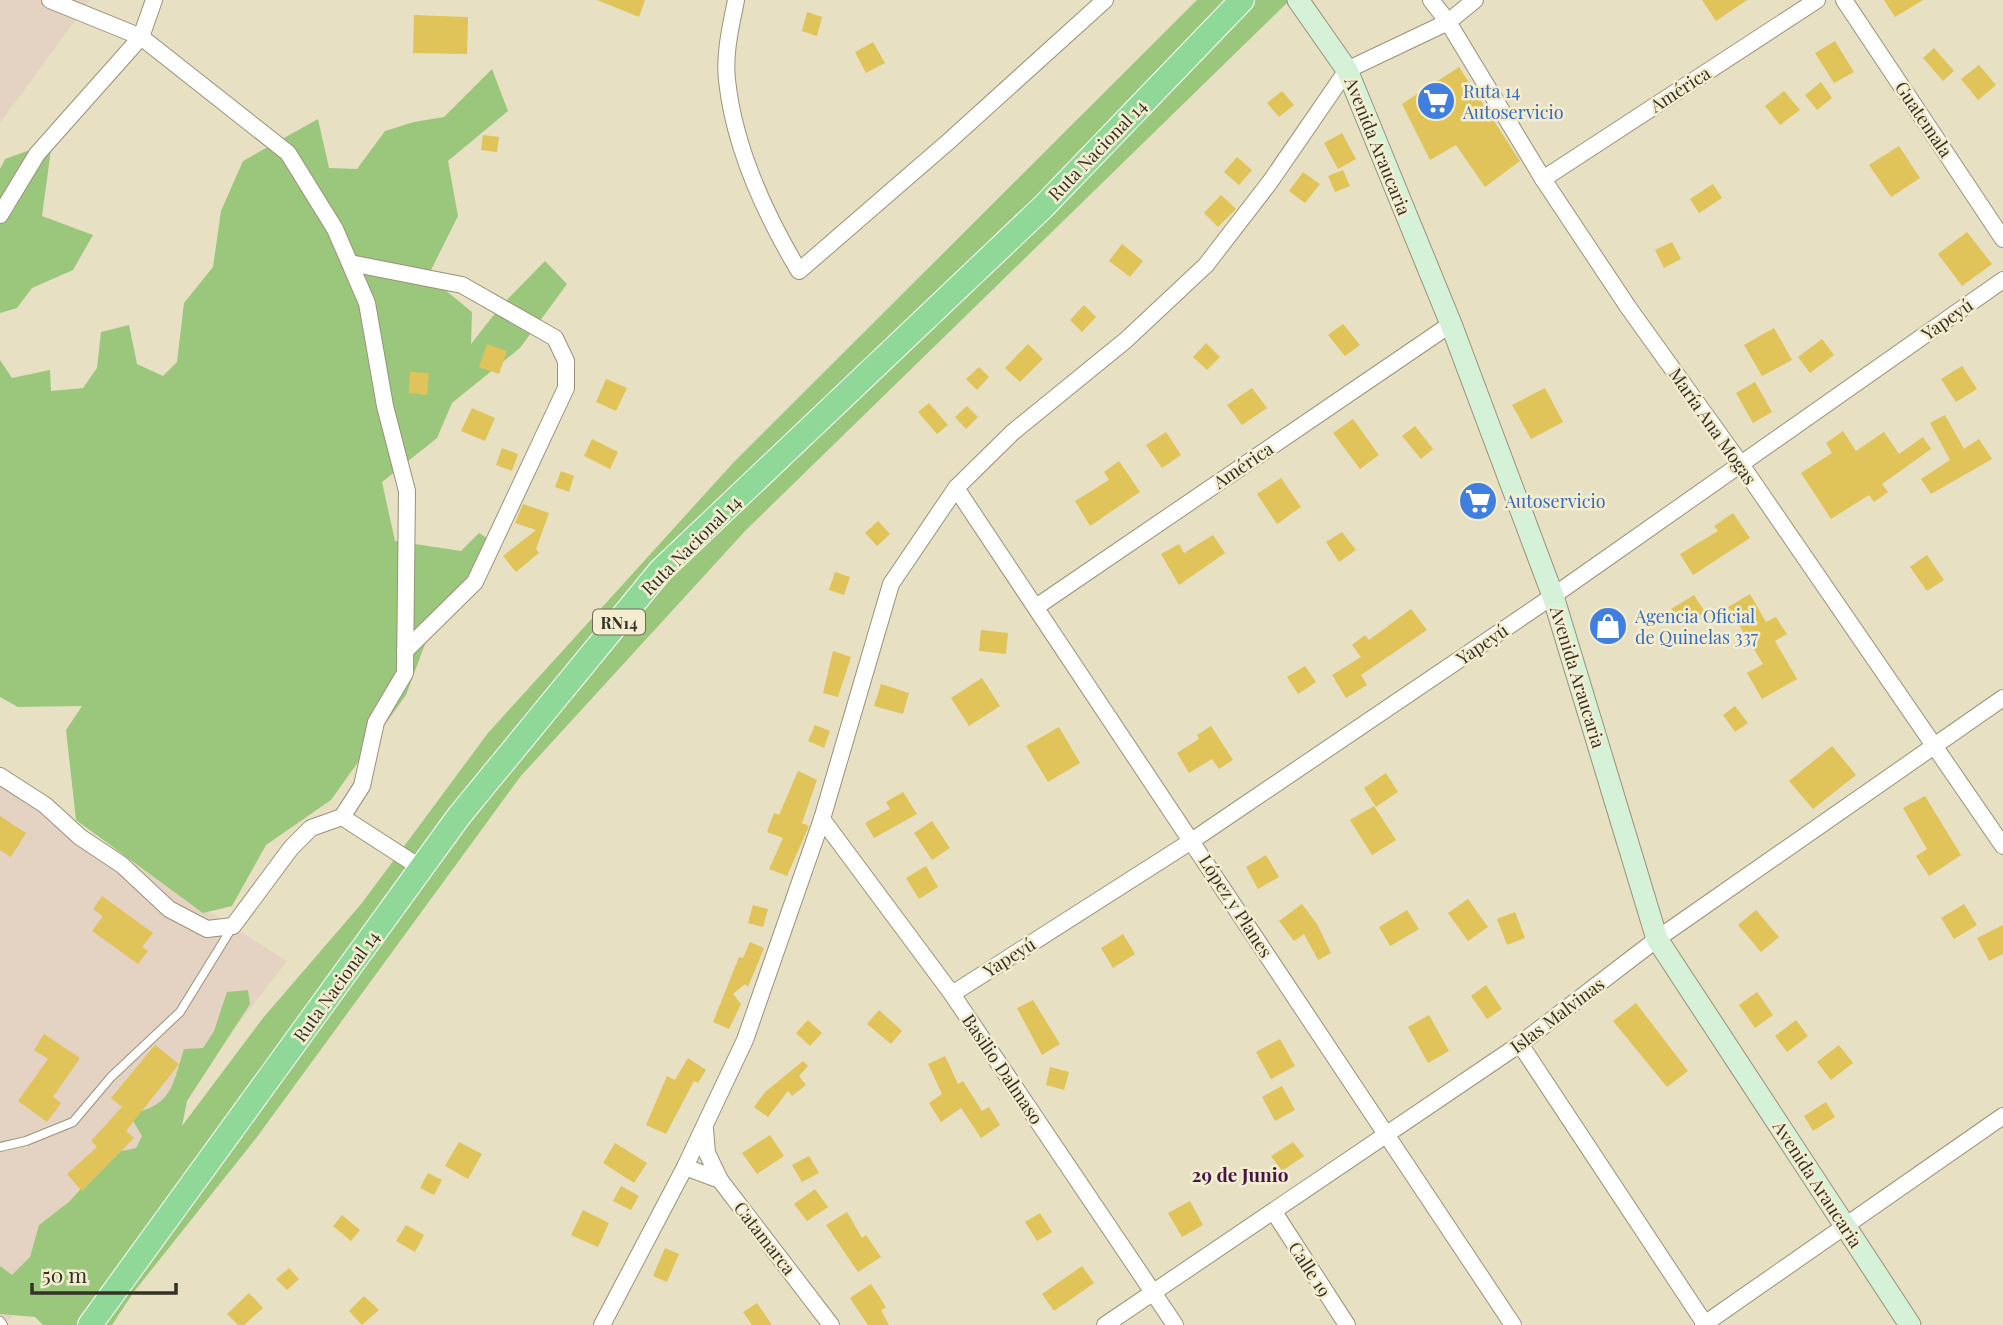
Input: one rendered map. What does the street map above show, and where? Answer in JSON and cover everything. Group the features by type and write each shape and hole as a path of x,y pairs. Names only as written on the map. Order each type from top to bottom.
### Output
{"highway":[{"name":"Ruta Nacional 14","path":"90,1325 459,816 660,571 1043,207 1242,0"}],"main road":[{"name":"Avenida Araucaria","path":"1298,0 1347,70 1451,324 1553,596 1657,939 1910,1325"}],"street":[{"path":"0,776 45,805 80,837 122,865 169,909 207,929 233,926 291,848 311,828 342,817 362,786 376,722 405,673 407,491 385,406 367,303 335,229 288,153 141,37 50,0"},
{"path":"0,215 37,154 141,37 154,0"},
{"path":"736,0 728,40 727,80 744,154 780,238 799,271 948,142 1105,0"},
{"name":"María Ana Mogas","path":"1431,0 1448,22 1543,178 1628,307 1740,463 2003,846"},
{"path":"602,1325 685,1167 745,1040 822,819 891,584 956,488 1013,432 1126,340 1206,265 1270,182 1347,70 1448,22 1475,0"},
{"name":"América","path":"1543,178 1816,0"},
{"name":"Guatemala","path":"1844,0 2003,239"},
{"path":"350,263 463,285 555,338 566,361 566,388 475,582 405,651"},
{"name":"Yapeyú","path":"952,994 1192,840 1553,596 2003,280"},
{"name":"América","path":"1035,607 1451,324"},
{"name":"López y Planes","path":"956,488 1513,1325"},
{"name":"Islas Malvinas","path":"1105,1325 1520,1044 1657,939 2003,698"},
{"path":"342,817 421,868"},
{"name":"Basilio Dalmaso","path":"822,819 952,994 1175,1325"},
{"path":"1520,1044 1704,1324 1844,1224 2003,1116"},
{"name":"Catamarca","path":"705,1127 707,1153 720,1180 831,1325"},
{"path":"685,1167 720,1180"},
{"name":"Calle 19","path":"1274,1212 1347,1325"}],"lane":[{"path":"0,1147 26,1141 73,1122 111,1077 180,1012 233,926"}],"shaded area":[{"path":"0,0 90,0 0,123"},
{"path":"0,779 287,961 5,1325 0,1325"}],"green space":[{"path":"1197,0 1290,0 746,530 520,777 257,1137 133,1293 112,1325 43,1325 35,1317 0,1314 0,1266 12,1275 30,1257 39,1225 69,1202 113,1153 136,1148 142,1136 129,1114 154,1106 168,1093 184,1049 203,1048 214,1031 227,992 248,990 250,1004 187,1101 182,1126 263,1018 362,903 488,733 733,463"},
{"path":"492,69 508,111 448,161 458,216 428,276 472,312 471,344 500,307 545,261 567,284 520,348 452,403 437,438 382,482 395,541 461,551 479,533 496,544 437,612 406,695 331,800 266,845 232,906 203,913 76,820 66,730 82,706 18,707 0,697 0,360 12,378 50,370 51,391 83,388 97,368 101,332 129,325 137,364 163,376 177,362 184,303 213,267 221,211 243,161 318,119 329,168 357,169 385,131 444,117"},
{"path":"52,142 42,216 93,235 73,270 32,288 17,308 0,313 0,169 5,159"}],"building":[{"path":"597,0 645,0 639,17"},
{"path":"1702,0 1747,0 1716,21"},
{"path":"1884,0 1923,0 1895,17"},
{"path":"807,12 822,17 817,36 802,31"},
{"path":"414,15 468,17 467,54 413,53"},
{"path":"1835,41 1854,72 1834,83 1815,53"},
{"path":"873,42 885,63 866,73 855,52"},
{"path":"1934,48 1954,71 1943,81 1923,58"},
{"path":"1979,65 1996,85 1978,100 1961,79"},
{"path":"1459,67 1520,161 1485,187 1456,145 1430,160 1402,104"},
{"path":"1821,82 1832,98 1817,110 1805,95"},
{"path":"1282,91 1294,105 1279,117 1267,103"},
{"path":"1784,91 1800,110 1780,125 1765,106"},
{"path":"1342,133 1356,159 1338,169 1324,143"},
{"path":"483,135 499,137 497,152 481,150"},
{"path":"1899,146 1920,178 1891,197 1869,165"},
{"path":"1237,157 1252,170 1239,185 1224,172"},
{"path":"1343,170 1350,186 1335,192 1328,176"},
{"path":"1303,172 1320,184 1305,203 1289,191"},
{"path":"1713,184 1722,198 1699,213 1690,199"},
{"path":"1221,195 1236,209 1218,227 1204,213"},
{"path":"1967,232 1992,264 1962,286 1938,254"},
{"path":"1672,242 1681,259 1664,268 1655,250"},
{"path":"1122,244 1143,261 1130,277 1109,261"},
{"path":"1084,305 1096,317 1082,332 1070,320"},
{"path":"1343,324 1360,345 1345,356 1328,335"},
{"path":"1774,328 1792,360 1762,376 1744,345"},
{"path":"1822,339 1834,355 1810,373 1798,357"},
{"path":"1206,343 1220,357 1207,370 1193,357"},
{"path":"487,344 507,351 499,374 479,367"},
{"path":"1028,344 1043,359 1020,382 1005,368"},
{"path":"1962,366 1977,389 1956,402 1941,379"},
{"path":"979,367 989,377 977,390 966,379"},
{"path":"410,372 429,373 427,395 409,393"},
{"path":"606,379 627,388 616,411 596,402"},
{"path":"1755,382 1772,412 1753,423 1736,393"},
{"path":"1252,388 1267,408 1242,425 1227,405"},
{"path":"1545,388 1563,422 1531,439 1512,405"},
{"path":"929,403 948,425 937,434 918,412"},
{"path":"967,406 978,417 966,429 955,417"},
{"path":"472,408 495,418 485,441 461,431"},
{"path":"1945,415 1964,449 1979,439 1992,459 1931,494 1921,479 1950,460 1930,423"},
{"path":"1353,419 1379,455 1360,469 1333,433"},
{"path":"1415,426 1433,449 1421,459 1402,436"},
{"path":"1843,431 1856,451 1884,432 1899,454 1923,437 1931,449 1882,484 1888,492 1874,502 1869,495 1831,519 1801,473 1832,453 1826,443"},
{"path":"1166,432 1181,455 1162,468 1146,445"},
{"path":"592,439 618,452 610,469 584,456"},
{"path":"502,448 518,454 512,471 496,465"},
{"path":"1119,461 1140,492 1090,526 1075,501 1109,480 1104,472"},
{"path":"561,471 574,476 569,492 555,487"},
{"path":"1281,478 1301,507 1277,524 1257,494"},
{"path":"523,504 549,513 536,549 539,553 516,572 503,556 536,530 515,523"},
{"path":"1733,513 1750,538 1693,575 1680,554 1718,531 1714,526"},
{"path":"878,521 890,534 877,546 865,533"},
{"path":"1342,532 1356,550 1339,562 1326,542"},
{"path":"1213,535 1225,553 1179,585 1161,554 1179,544 1184,553"},
{"path":"1927,555 1944,580 1927,591 1910,567"},
{"path":"835,572 850,577 844,595 829,590"},
{"path":"1750,594 1766,622 1776,617 1787,634 1775,641 1797,679 1762,699 1747,673 1763,664 1728,607"},
{"path":"1694,595 1705,612 1683,626 1671,609"},
{"path":"1411,609 1427,630 1361,675 1367,685 1346,698 1332,675 1361,657 1352,645 1365,635 1369,640"},
{"path":"981,630 1008,633 1006,654 979,651"},
{"path":"833,651 851,657 838,697 823,693"},
{"path":"1305,666 1316,682 1298,694 1287,677"},
{"path":"982,678 1000,706 969,726 951,698"},
{"path":"881,684 909,693 903,714 874,706"},
{"path":"1735,706 1748,723 1735,732 1723,715"},
{"path":"815,725 830,731 824,748 808,741"},
{"path":"1211,726 1233,760 1219,769 1212,759 1189,773 1177,753 1199,739 1197,735"},
{"path":"1059,727 1080,763 1048,782 1026,746"},
{"path":"1832,746 1856,775 1813,809 1789,781"},
{"path":"798,771 817,780 802,823 809,826 787,876 769,869 783,838 767,832 774,813 779,815"},
{"path":"1386,773 1398,792 1376,807 1364,788"},
{"path":"903,792 917,814 874,838 865,823 890,809 886,802"},
{"path":"1925,796 1961,855 1929,876 1916,856 1927,849 1903,808"},
{"path":"1374,806 1396,840 1372,855 1350,820"},
{"path":"0,816 26,833 11,857 0,850"},
{"path":"932,821 950,848 932,860 914,833"},
{"path":"1266,855 1279,877 1258,889 1246,867"},
{"path":"926,866 938,887 919,899 906,878"},
{"path":"102,896 153,933 142,947 148,951 138,964 92,931 103,916 93,909"},
{"path":"1468,899 1488,927 1468,941 1448,913"},
{"path":"1302,904 1317,924 1331,953 1318,960 1304,934 1294,941 1279,921"},
{"path":"1964,904 1977,925 1954,939 1941,918"},
{"path":"753,905 768,909 763,927 748,923"},
{"path":"1407,910 1419,929 1390,946 1379,927"},
{"path":"1756,910 1779,937 1761,952 1738,925"},
{"path":"1515,912 1525,938 1507,945 1497,919"},
{"path":"2003,925 2003,954 1989,961 1977,938"},
{"path":"1123,934 1135,954 1113,968 1101,948"},
{"path":"750,942 764,948 748,987 745,984 733,994 741,1004 729,1029 713,1022 739,957 743,958"},
{"path":"1486,985 1502,1009 1487,1019 1471,996"},
{"path":"1757,992 1773,1015 1755,1028 1739,1005"},
{"path":"1033,1000 1060,1044 1042,1055 1017,1008"},
{"path":"1636,1003 1688,1071 1667,1087 1613,1021"},
{"path":"879,1010 902,1031 891,1044 867,1024"},
{"path":"1429,1015 1449,1051 1428,1063 1408,1027"},
{"path":"808,1020 822,1033 810,1046 796,1033"},
{"path":"1796,1020 1808,1036 1787,1052 1775,1036"},
{"path":"44,1034 80,1058 53,1097 61,1103 47,1122 18,1101 48,1059 34,1050"},
{"path":"1280,1039 1295,1066 1271,1079 1256,1052"},
{"path":"155,1045 179,1064 126,1131 134,1138 82,1191 67,1174 97,1147 91,1141 122,1107 111,1098"},
{"path":"1839,1045 1853,1063 1831,1080 1817,1062"},
{"path":"945,1056 958,1084 963,1081 982,1111 989,1107 1000,1125 981,1138 961,1108 941,1122 929,1103 942,1094 928,1064"},
{"path":"688,1058 706,1070 698,1083 694,1081 666,1134 646,1125 667,1076 675,1080"},
{"path":"803,1061 808,1066 799,1076 806,1085 792,1096 788,1091 768,1117 754,1107 765,1092"},
{"path":"1050,1067 1069,1072 1064,1090 1046,1085"},
{"path":"1282,1086 1295,1110 1275,1121 1262,1097"},
{"path":"1826,1102 1835,1117 1813,1131 1804,1116"},
{"path":"770,1135 784,1156 757,1174 742,1153"},
{"path":"459,1142 482,1154 468,1179 445,1166"},
{"path":"1293,1142 1304,1156 1282,1171 1271,1156"},
{"path":"615,1143 647,1163 634,1183 603,1163"},
{"path":"809,1156 819,1173 802,1182 792,1165"},
{"path":"428,1173 442,1180 434,1195 420,1188"},
{"path":"621,1186 639,1196 631,1210 613,1201"},
{"path":"815,1189 828,1207 807,1221 794,1204"},
{"path":"1190,1201 1203,1225 1182,1237 1168,1213"},
{"path":"583,1210 609,1223 598,1247 571,1235"},
{"path":"847,1212 862,1238 866,1235 881,1257 858,1272 826,1225"},
{"path":"1040,1213 1052,1232 1037,1241 1025,1222"},
{"path":"342,1215 360,1230 351,1241 333,1226"},
{"path":"406,1225 424,1235 415,1252 396,1241"},
{"path":"665,1248 679,1254 667,1282 653,1276"},
{"path":"1082,1266 1094,1283 1054,1311 1042,1294"},
{"path":"289,1268 299,1279 287,1290 276,1279"},
{"path":"871,1284 886,1307 881,1310 889,1325 868,1325 850,1298"},
{"path":"249,1293 263,1308 244,1325 238,1325 227,1314"},
{"path":"364,1296 379,1310 362,1325 349,1311"},
{"path":"757,1303 772,1325 752,1325 743,1312"}],"place":[{"name":"Ruta 14 Autoservicio","path":"1436,101"},
{"name":"Autoservicio","path":"1478,501"},
{"name":"Agencia Oficial de Quinelas 337","path":"1608,626"}],"district":[{"name":"29 de Junio","path":"1240,1174"}]}
